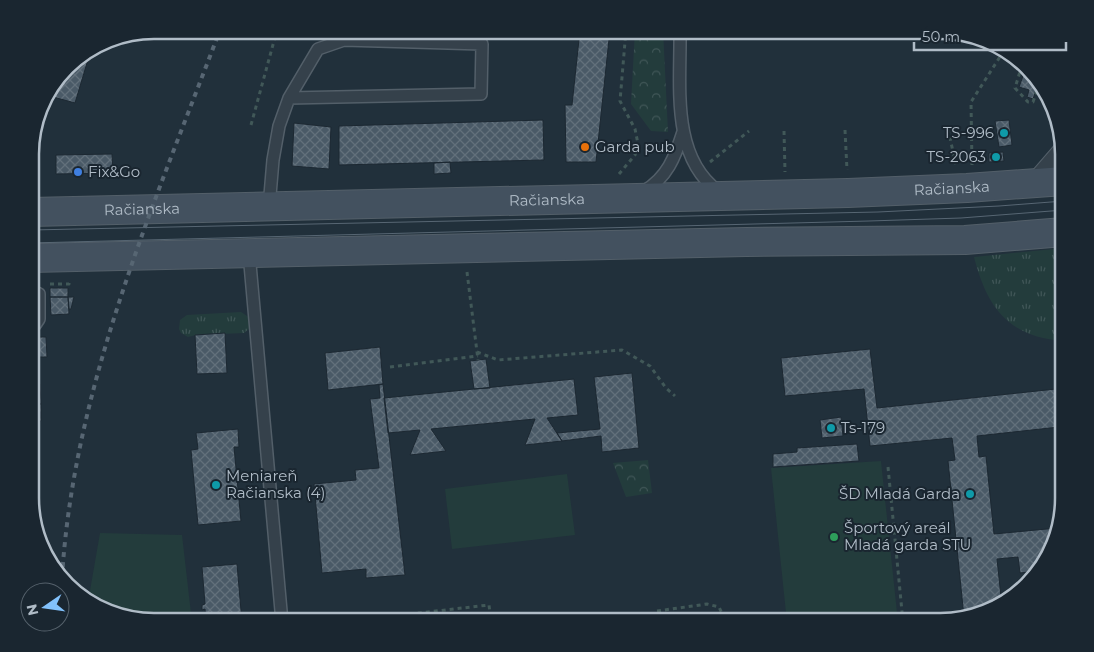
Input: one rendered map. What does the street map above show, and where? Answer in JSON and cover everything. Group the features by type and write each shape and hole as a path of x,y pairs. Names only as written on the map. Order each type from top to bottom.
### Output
{"main road":[{"name":"Račianska","path":"39,212 269,207 622,188 726,196 967,188 1051,182"},
{"path":"39,258 965,240 1055,233"}],"lane":[{"path":"269,207 276,143 290,98 318,49 339,39"},
{"path":"290,98 481,94 482,44 407,39"},
{"path":"680,39 683,132 692,159 703,177 710,186 726,196"},
{"path":"622,188 651,187 662,178 675,157 683,132"},
{"path":"249,253 281,613"},
{"path":"39,294 39,319"}],"path":[{"path":"251,125 275,39"},
{"path":"622,188 638,144 635,129 620,101 625,39"},
{"path":"973,171 971,102 1001,56"},
{"path":"1020,71 1015,88 1028,102 1033,102 1037,91"},
{"path":"948,129 957,171"},
{"path":"845,130 847,176"},
{"path":"709,162 749,131"},
{"path":"784,131 785,178"},
{"path":"390,368 478,358 466,264"},
{"path":"46,290 46,284 69,284 69,274"},
{"path":"477,352 498,360 622,350 650,366 666,388 675,396"},
{"path":"888,467 902,613"},
{"path":"657,611 707,604 718,607 721,613"},
{"path":"418,613 489,605 490,613"}],"green space":[{"path":"635,39 663,39 668,132 651,131 631,104"},
{"path":"1055,249 1055,340 1028,333 1014,326 1003,316 993,304 986,291 974,257"},
{"path":"241,312 250,318 249,329 244,333 188,337 181,333 179,329 180,320 187,315"},
{"path":"648,460 652,493 626,497 613,463"},
{"name":"Športový areál Mladá garda STU","path":"881,461 897,613 786,613 771,468"},
{"path":"567,474 575,535 452,549 445,489"},
{"path":"100,533 182,535 191,613 139,612 110,605 89,594"}],"building":[{"path":"579,39 609,39 596,162 566,162 565,105 572,105"},
{"path":"88,59 75,103 53,97 67,78"},
{"path":"1024,74 1036,90 1033,99 1027,97 1029,90 1019,87"},
{"path":"543,120 544,160 339,165 339,126"},
{"name":"TS-996","path":"1009,120 1012,145 999,147 995,121"},
{"path":"294,123 331,127 329,169 292,166"},
{"name":"TS-2063","path":"1003,152 1004,161 989,162 989,153"},
{"path":"112,154 113,173 56,174 56,155"},
{"path":"450,162 451,173 434,174 434,163"},
{"path":"50,288 68,288 68,297 50,297"},
{"path":"50,297 68,297 69,314 51,315"},
{"path":"68,297 74,297 71,309 69,309"},
{"path":"225,333 227,373 197,374 195,335"},
{"path":"39,337 46,337 47,357 39,357"},
{"path":"380,347 383,384 328,390 325,353"},
{"name":"ŠD Mladá Garda","path":"870,349 877,408 1055,389 1055,427 977,436 979,457 986,456 994,534 1051,529 1040,556 1029,572 1020,573 1018,557 997,559 1001,596 984,605 963,611 948,461 955,460 952,438 870,446 864,389 785,396 781,358"},
{"path":"486,359 490,388 474,389 470,361"},
{"path":"632,373 639,448 602,452 601,436 562,441 557,433 600,429 594,377"},
{"path":"574,379 578,415 547,418 562,441 525,445 535,419 431,429 446,451 410,455 420,430 388,433 384,398"},
{"path":"40,384 41,404 39,404"},
{"path":"383,384 405,575 366,578 366,569 322,573 314,484 356,480 355,470 379,468 370,399 380,398 379,385"},
{"path":"39,404 41,404 41,421 39,421"},
{"name":"Ts-179","path":"841,417 843,436 822,438 820,420"},
{"name":"Meniareň Račianska (4)","path":"238,429 239,447 234,447 241,521 198,525 191,450 198,449 196,433"},
{"path":"857,444 859,461 773,467 773,454 797,452 797,448"},
{"path":"237,564 241,613 205,613 205,609 202,610 202,605 205,604 202,567"}],"tram line":[{"path":"39,230 878,212 1055,202"},
{"path":"39,243 869,221 961,218 1055,211"}],"railway":[{"path":"63,569 69,506 82,436 120,298 217,39"}],"place":[{"name":"TS-996","path":"1004,133"},
{"name":"Garda pub","path":"585,147"},
{"name":"TS-2063","path":"996,157"},
{"name":"Fix&Go","path":"78,172"},
{"name":"Ts-179","path":"831,428"},
{"name":"Meniareň Račianska (4)","path":"216,485"},
{"name":"ŠD Mladá Garda","path":"970,494"},
{"name":"Športový areál Mladá garda STU","path":"834,537"}]}
